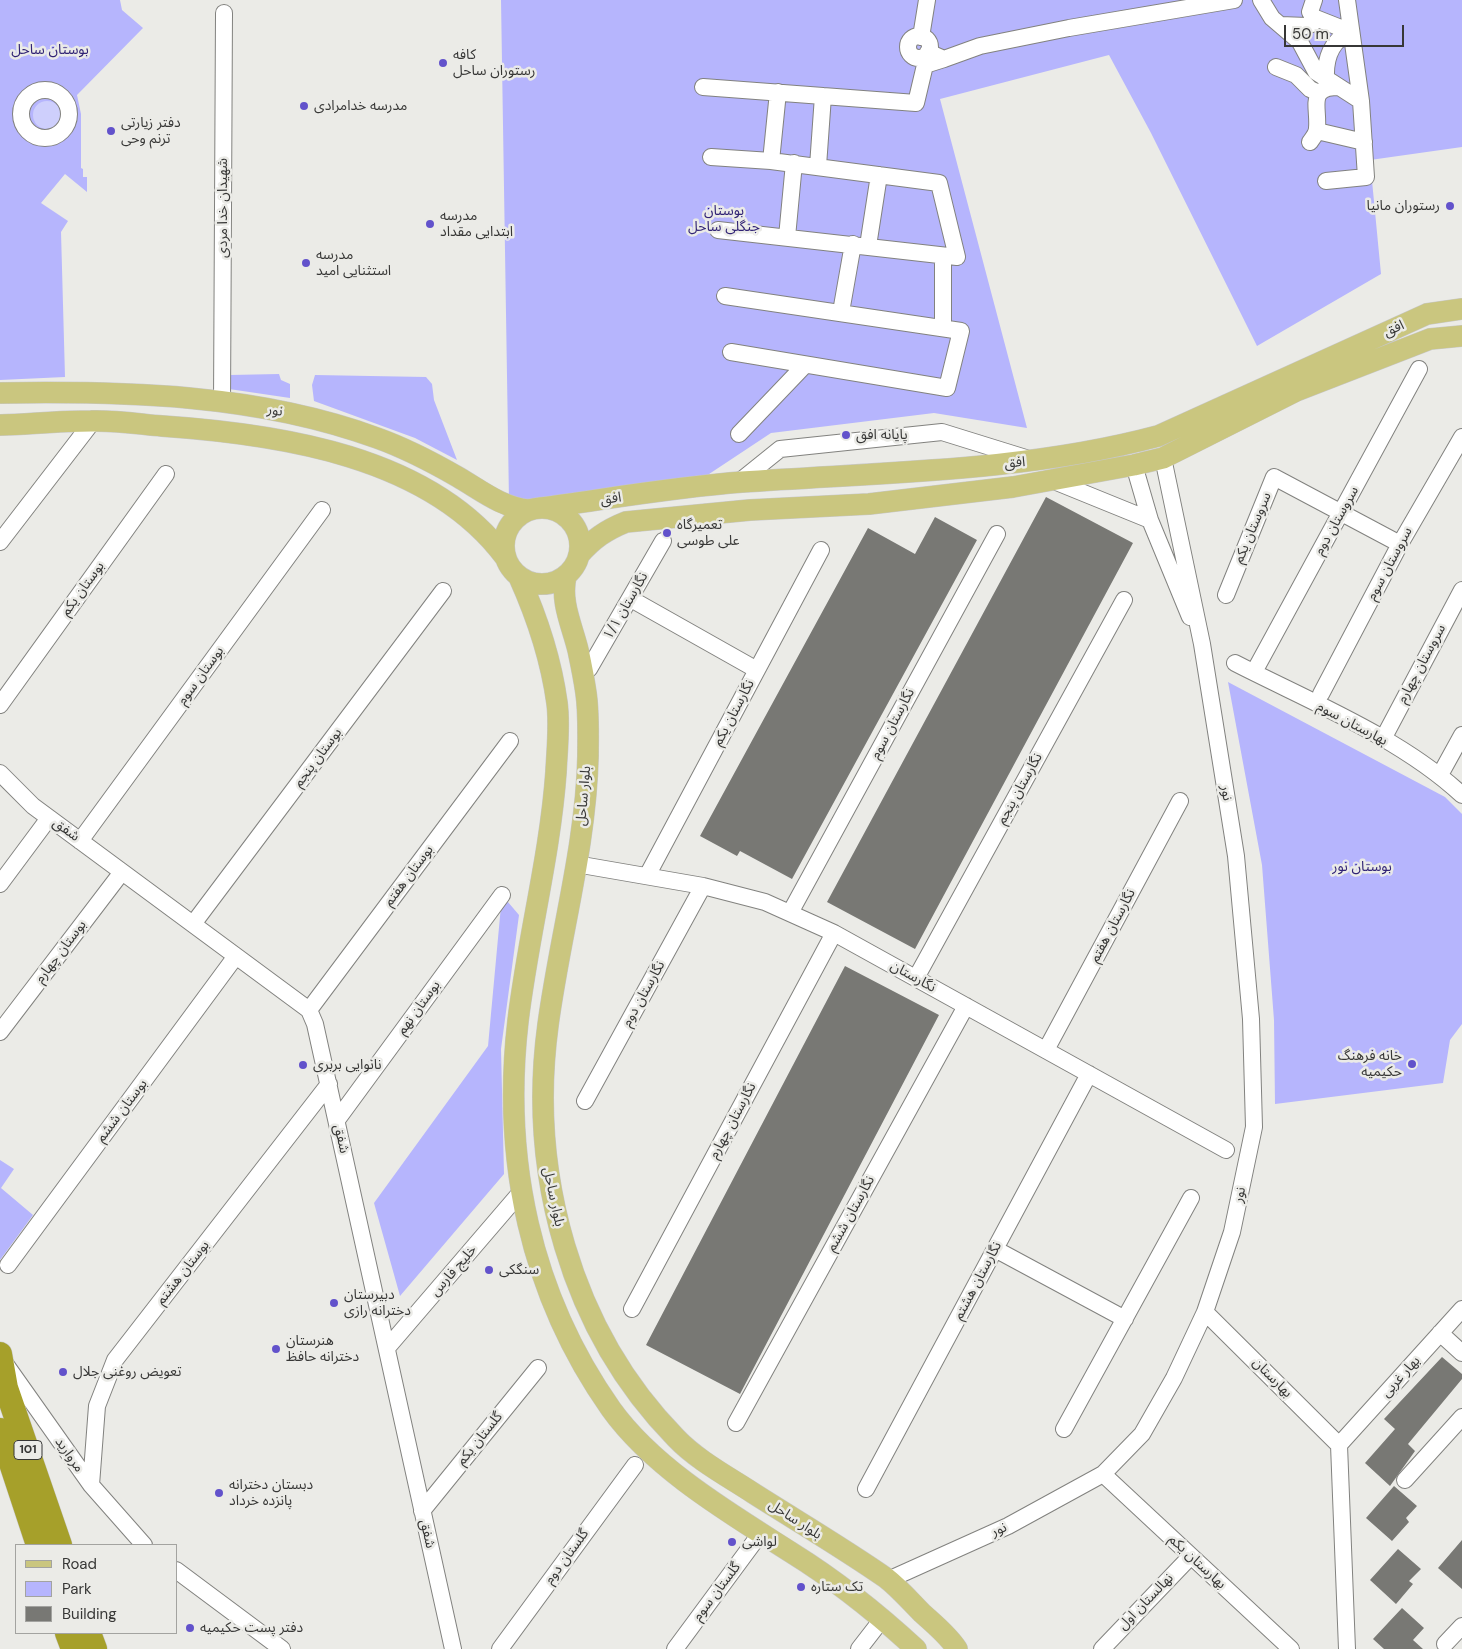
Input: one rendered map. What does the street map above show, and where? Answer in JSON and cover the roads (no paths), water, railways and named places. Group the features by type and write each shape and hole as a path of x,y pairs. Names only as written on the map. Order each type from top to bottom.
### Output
{"highway":[{"name":"101","path":"1,1356 6,1388 60,1544"},
{"name":"101","path":"0,1430 38,1544"},
{"path":"68,1634 73,1649"},
{"path":"89,1634 95,1649"}],"main road":[{"name":"افق","path":"535,509 739,482 1036,461 1129,444 1158,436 1427,314 1462,309"},
{"name":"افق","path":"579,555 591,541 606,530 626,522 750,510 869,504 1054,481 1163,458 1296,391 1430,339 1462,336"},
{"name":"نور","path":"0,393 95,392 196,398 292,414 377,438 415,454 504,505 535,509"},
{"path":"93,421 95,392"},
{"name":"نور","path":"0,425 93,421 194,428 287,440 344,455 385,470 444,500 492,539 505,557"},
{"path":"1158,436 1163,458"},
{"path":"1129,444 1134,465"},
{"path":"535,509 557,511 571,521 580,543 579,555 574,567 566,576 555,582 542,585 530,583 519,577 510,568 505,557 503,544 506,533 515,519 535,509"},
{"name":"بلوار ساحل","path":"566,576 563,591 587,695 588,757 576,864 548,1027 542,1096 546,1163 558,1224 576,1281 602,1341 638,1396 685,1446 722,1473 888,1580 957,1649"},
{"name":"بلوار ساحل","path":"519,577 536,615 548,659 557,705 554,799 542,883 518,1021 512,1098 520,1193 548,1290 573,1346 612,1411 655,1458 760,1534 792,1552 860,1599 916,1649"},
{"path":"520,1193 546,1163"},
{"path":"860,1599 888,1580"}],"street":[{"path":"927,0 921,37 915,38 910,42 909,52 920,58 928,52 944,59"},
{"path":"1261,0 1264,8 1300,42 1316,72 1328,86 1361,101"},
{"path":"1281,26 1306,26 1312,24 1313,17 1310,12 1314,0"},
{"path":"1326,181 1366,177 1361,101 1347,0"},
{"path":"704,87 916,103 925,65 974,48 1069,28 1230,1"},
{"name":"شهیدان خدا مردی","path":"222,402 224,13"},
{"path":"1313,17 1352,32"},
{"path":"1352,32 1341,37 1333,45 1325,69 1328,86 1315,110 1313,137 1364,142"},
{"path":"1276,67 1296,75 1310,89 1328,86"},
{"path":"770,160 778,92"},
{"path":"818,166 823,96"},
{"path":"711,157 770,160 938,183 957,257 718,230"},
{"path":"787,237 794,164"},
{"path":"840,312 861,245 879,175"},
{"path":"943,256 943,328"},
{"path":"725,296 961,331 947,388 731,352"},
{"path":"739,434 805,365"},
{"name":"سروستان دوم","path":"1254,672 1343,512 1419,369"},
{"path":"0,542 93,421"},
{"path":"739,482 780,449 942,432 1036,461"},
{"name":"سروستان سوم","path":"1321,694 1400,544 1462,437"},
{"path":"1163,458 1202,644"},
{"path":"1134,465 1150,520 1202,644"},
{"name":"بوستان یکم","path":"0,705 166,474"},
{"name":"سروستان یکم","path":"1226,595 1274,477 1343,512"},
{"path":"1054,481 1150,520"},
{"name":"بوستان سوم","path":"80,841 322,510"},
{"path":"1343,512 1400,544"},
{"name":"نگارستان سوم","path":"790,914 996,534"},
{"name":"نگارستان ۱/۱","path":"589,669 663,541"},
{"name":"نگارستان یکم","path":"647,876 821,550"},
{"name":"سروستان چهارم","path":"1382,739 1462,590"},
{"name":"بوستان پنجم","path":"193,924 443,591"},
{"path":"631,599 757,670"},
{"name":"نگارستان پنجم","path":"916,978 1124,600"},
{"name":"نور","path":"888,1580 1008,1526 1103,1474 1142,1434 1174,1378 1204,1312 1232,1232 1254,1127 1251,1019 1236,856 1202,644"},
{"name":"بهارستان سوم","path":"1235,663 1382,739 1440,775 1462,795"},
{"path":"1440,775 1462,735"},
{"name":"بوستان هفتم","path":"309,1010 510,741"},
{"name":"شفق","path":"0,773 33,806 309,1010 316,1024 453,1649"},
{"name":"نگارستان هفتم","path":"1046,1050 1180,801"},
{"path":"0,884 49,818"},
{"name":"نگارستان","path":"576,864 703,886 765,902 834,933 1226,1150"},
{"name":"بوستان چهارم","path":"0,1032 122,872"},
{"name":"نگارستان دوم","path":"585,1100 703,886"},
{"name":"بوستان نهم","path":"337,1120 502,895"},
{"name":"نگارستان چهارم","path":"632,1308 834,933"},
{"name":"بوستان ششم","path":"8,1265 236,956"},
{"name":"نگارستان ششم","path":"736,1422 966,1006"},
{"name":"نگارستان هشتم","path":"866,1489 1089,1074"},
{"name":"بوستان هشتم","path":"91,1485 97,1406 115,1360 329,1084"},
{"name":"خلیج فارس","path":"387,1348 520,1193"},
{"path":"1064,1429 1191,1198"},
{"path":"995,1250 1125,1319"},
{"name":"بهار غربی","path":"1339,1445 1462,1309"},
{"name":"بهارستان","path":"1204,1312 1339,1445"},
{"path":"1440,1333 1462,1353"},
{"name":"مروارید","path":"1,1356 91,1485 143,1544"},
{"name":"گلستان یکم","path":"422,1510 538,1368"},
{"path":"1405,1480 1462,1417"},
{"path":"1339,1445 1347,1649"},
{"name":"گلستان دوم","path":"500,1649 635,1465"},
{"name":"بهارستان یکم","path":"1103,1474 1291,1649"},
{"name":"گلستان سوم","path":"675,1649 760,1534"},
{"name":"نهالستان اول","path":"1102,1649 1191,1556"},
{"path":"178,1571 282,1649"},
{"path":"859,1649 882,1618"},
{"path":"1445,1644 1462,1626"}],"place":[{"name":"کافه رستوران ساحل","path":"443,63"},
{"name":"مدرسه خدامرادی","path":"304,106"},
{"name":"دفتر زیارتی ترنم وحی","path":"111,131"},
{"name":"رستوران مانیا","path":"1450,206"},
{"name":"مدرسه ابتدایی مقداد","path":"430,224"},
{"name":"مدرسه استثنایی امید","path":"306,263"},
{"name":"پایانه افق","path":"846,435"},
{"name":"تعمیرگاه علی طوسی","path":"667,533"},
{"name":"خانه فرهنگ حکیمیه","path":"1412,1064"},
{"name":"نانوایی بربری","path":"303,1065"},
{"name":"سنگکی","path":"489,1270"},
{"name":"دبیرستان دخترانه رازی","path":"334,1303"},
{"name":"هنرستان دخترانه حافظ","path":"276,1349"},
{"name":"تعویض روغنی جلال","path":"63,1372"},
{"name":"دبستان دخترانه پانزده خرداد","path":"219,1493"},
{"name":"لواشی","path":"732,1542"},
{"name":"تک ستاره","path":"801,1587"},
{"name":"دفتر پست حکیمیه","path":"190,1628"}],"park label":[{"name":"بوستان ساحل","path":"50,50"},
{"name":"بوستان جنگلی ساحل","path":"724,220"},
{"name":"بوستان نور","path":"1362,867"}]}
